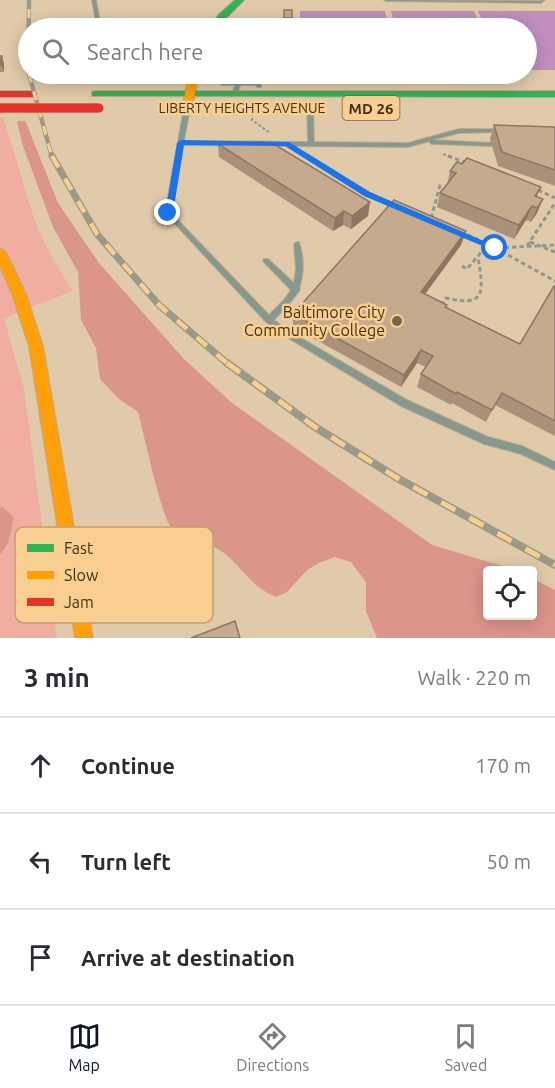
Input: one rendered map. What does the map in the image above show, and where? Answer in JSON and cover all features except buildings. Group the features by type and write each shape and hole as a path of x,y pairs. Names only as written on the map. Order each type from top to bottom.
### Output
{"main road":[{"path":"220,18 240,0"},
{"path":"182,108 190,94 192,84"},
{"name":"LIBERTY HEIGHTS AVENUE","path":"0,94 190,94 228,84"},
{"name":"LIBERTY HEIGHTS AVENUE","path":"248,84 259,88 555,94"},
{"path":"0,108 132,108"},
{"name":"LIBERTY HEIGHTS AVENUE","path":"182,108 206,108"},
{"name":"LIBERTY HEIGHTS AVENUE","path":"229,108 545,108"},
{"path":"0,252 19,294 36,346 66,527"},
{"path":"82,623 84,638"}],"lane":[{"path":"94,0 97,18"},
{"path":"386,0 541,2 543,0"},
{"path":"182,108 181,143 168,213 269,320 286,333 404,403 487,441 522,450 555,466"},
{"path":"310,108 311,144"},
{"path":"181,143 408,145 459,131 507,130"},
{"path":"424,142 491,144"},
{"path":"269,320 291,299 296,290 300,264 297,244"},
{"path":"266,261 296,290"}],"path":[{"path":"253,108 252,120 286,144 346,182 397,207"},
{"path":"437,151 470,164"},
{"path":"430,220 441,182"},
{"path":"537,189 555,198"},
{"path":"525,247 555,203"},
{"path":"452,228 488,244 555,281"},
{"path":"530,242 555,252"},
{"path":"462,266 467,269 488,244"},
{"path":"495,248 555,245"},
{"path":"437,311 446,298 474,301 481,295 483,290 478,257"}],"shaded area":[{"path":"300,11 385,11 387,18 300,18"},
{"path":"391,11 474,11 477,18 393,18"},
{"path":"478,11 555,11 555,70 537,70 537,18 481,18"},
{"path":"0,118 3,118 40,233 73,291 4,318 24,389 42,527 15,527 15,623 55,623 57,638 0,638"},
{"path":"19,121 25,121 27,125 58,203 99,263 183,358 232,403 432,545 503,566 483,566 483,620 537,620 537,581 555,590 555,638 377,638 366,611 366,582 351,562 335,557 319,563 307,570 287,592 276,597 260,588 231,559 213,547 213,527 171,527 158,492 138,412 119,399 100,379 96,348 81,320 78,272 53,227 23,146 17,122"},
{"path":"3,507 14,518 8,543 0,555 0,508"}],"railway":[{"path":"29,0 29,18"},
{"path":"32,84 52,157"},
{"path":"52,156 97,234 159,305 228,364"},
{"path":"227,363 315,427 399,479 555,565"}],"traffic: fast":[{"path":"220,18 240,0"},
{"path":"95,94 555,94"}],"traffic: slow":[{"path":"187,108 192,84"},
{"path":"0,252 19,294 36,346 66,527"},
{"path":"82,623 84,638"}],"traffic: jam":[{"path":"0,94 32,94"},
{"path":"0,108 99,108"}],"place":[{"name":"Baltimore City Community College","path":"397,321"}],"route":[{"path":"168,213 181,143 286,144 367,194 495,248"}]}
